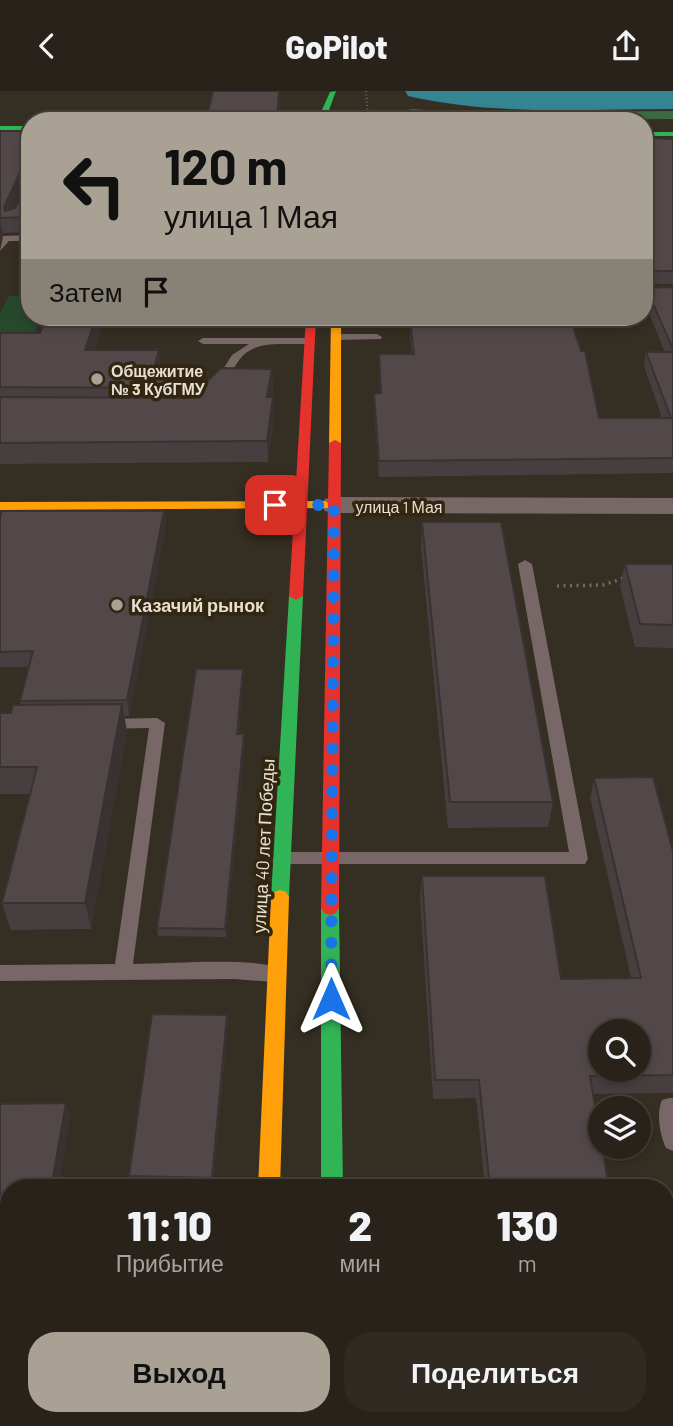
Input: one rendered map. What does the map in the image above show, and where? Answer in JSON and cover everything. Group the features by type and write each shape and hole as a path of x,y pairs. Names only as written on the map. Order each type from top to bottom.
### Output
{"main road":[{"path":"325,112 333,92"},
{"path":"333,92 337,112"},
{"path":"0,122 21,120"},
{"path":"653,127 673,127"},
{"path":"0,128 21,128"},
{"path":"653,134 673,134"},
{"name":"улица 40 лет Победы","path":"269,1179 281,859 310,326"},
{"path":"332,1179 330,860 336,326"},
{"name":"улица 1 Мая","path":"0,506 334,505"}],"street":[{"path":"653,293 673,293"},
{"name":"улица 1 Мая","path":"334,505 673,506"}],"lane":[{"path":"0,248 6,238 21,238"},
{"path":"336,337 377,337"},
{"path":"203,341 309,341"},
{"path":"207,395 231,369 232,358 244,348 267,341"},
{"path":"281,859 579,859 525,564"},
{"path":"92,724 157,723 123,972"},
{"path":"0,973 234,971 276,974"},
{"path":"673,1107 669,1107 673,1141"}],"path":[{"path":"366,91 366,112"},
{"path":"529,586 603,585 627,577"}],"green space":[{"path":"412,109 452,112 399,112"},
{"path":"673,111 673,119 653,119 653,112 569,112"},
{"path":"9,296 21,296 21,326 38,326 34,333 0,333 0,313"}],"water":[{"path":"405,91 673,91 673,109 506,109 440,102 408,96"}],"building":[{"path":"213,91 279,91 278,112 208,112"},
{"path":"0,131 21,131 21,170 4,207 5,211 15,208 21,197 21,217 0,218"},
{"path":"653,138 673,139 673,271 653,271"},
{"path":"673,287 673,349 653,304 653,288"},
{"path":"43,326 93,326 85,350 159,350 154,368 202,368 182,388 0,387 0,333 40,333"},
{"path":"411,326 573,326 581,351 585,351 599,418 671,418 646,352 673,352 673,458 379,461 374,394 381,393 379,354 414,354"},
{"path":"221,368 272,369 267,397 273,397 267,441 0,443 0,397 190,398"},
{"name":"Казачий рынок","path":"2,511 164,511 127,700 20,701 33,651 0,652"},
{"path":"422,522 501,522 553,802 450,802"},
{"path":"625,564 673,564 673,625 640,624"},
{"path":"196,669 243,669 237,734 244,734 225,929 157,928"},
{"path":"122,704 85,903 2,903 37,767 0,767 0,713 11,713 13,705"},
{"path":"653,777 673,851 673,1075 651,1075 651,1019 588,1019 588,1082 591,1082 593,1096 588,1096 588,1159 604,1159 608,1179 489,1179 479,1080 435,1080 422,876 545,876 561,979 641,978 594,778"},
{"path":"152,1014 227,1015 212,1178 129,1176"},
{"path":"66,1103 53,1179 0,1179 0,1104"}],"traffic: fast":[{"path":"325,112 333,92"},
{"path":"0,128 21,128"},
{"path":"653,134 673,134"},
{"path":"280,897 296,596"},
{"path":"330,908 332,1179"}],"traffic: slow":[{"path":"335,443 336,326"},
{"path":"0,506 325,505"},
{"path":"269,1179 280,897"}],"traffic: jam":[{"path":"296,596 311,326"},
{"path":"330,908 335,443"}],"place":[{"name":"Общежитие № 3 КубГМУ","path":"97,379"},
{"name":"Казачий рынок","path":"117,605"}],"route":[{"path":"275,505 334,505 331,999"}]}
